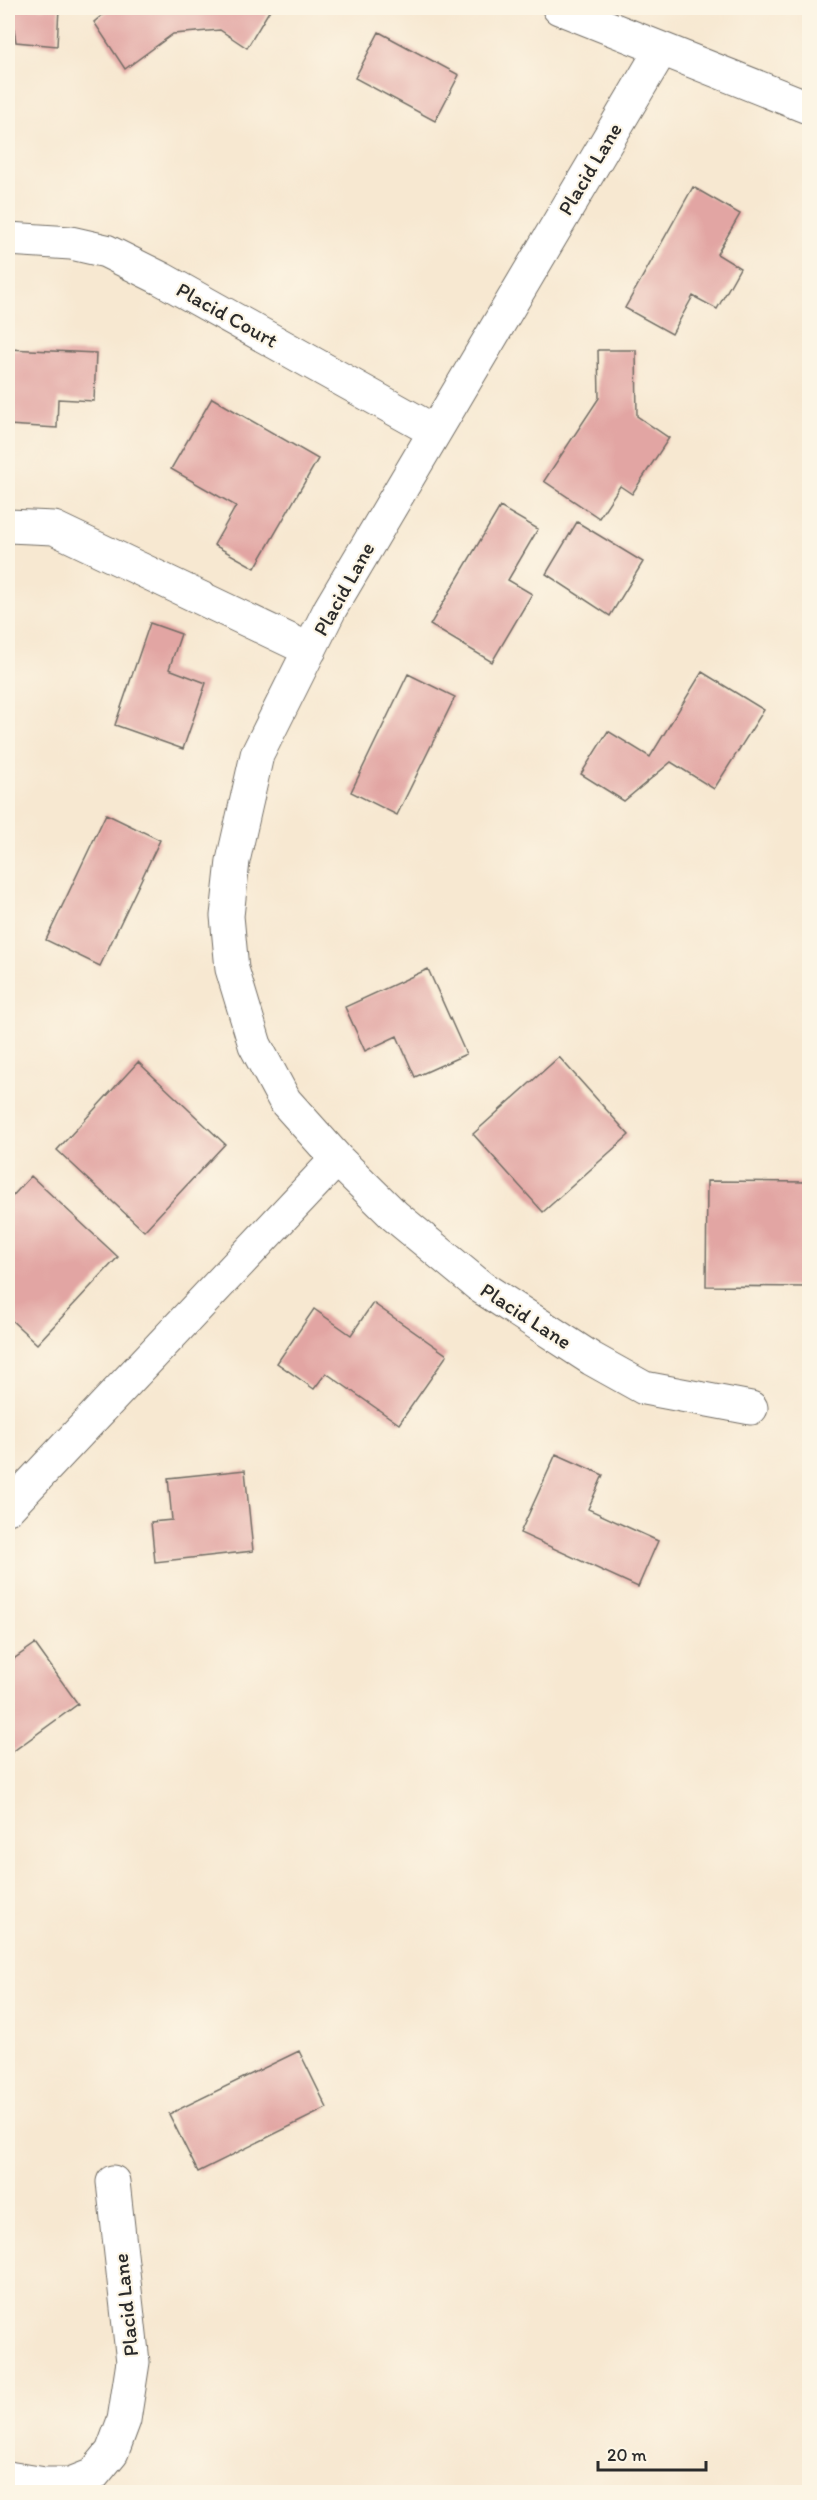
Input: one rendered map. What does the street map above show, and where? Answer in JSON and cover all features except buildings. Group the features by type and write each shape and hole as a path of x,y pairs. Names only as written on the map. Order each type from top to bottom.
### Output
{"street":[{"path":"559,8 810,108"},
{"name":"Placid Lane","path":"661,50 330,609 257,755 233,861 227,916 232,969 255,1045 285,1101 337,1159 395,1216 481,1287 592,1359 644,1388 751,1408"},
{"name":"Placid Court","path":"8,239 71,243 106,251 162,279 434,431"},
{"path":"8,526 54,528 310,650"},
{"path":"8,1508 337,1159"},
{"name":"Placid Lane","path":"8,2478 45,2484 70,2484 93,2475 112,2452 124,2420 133,2362 113,2182"}]}
